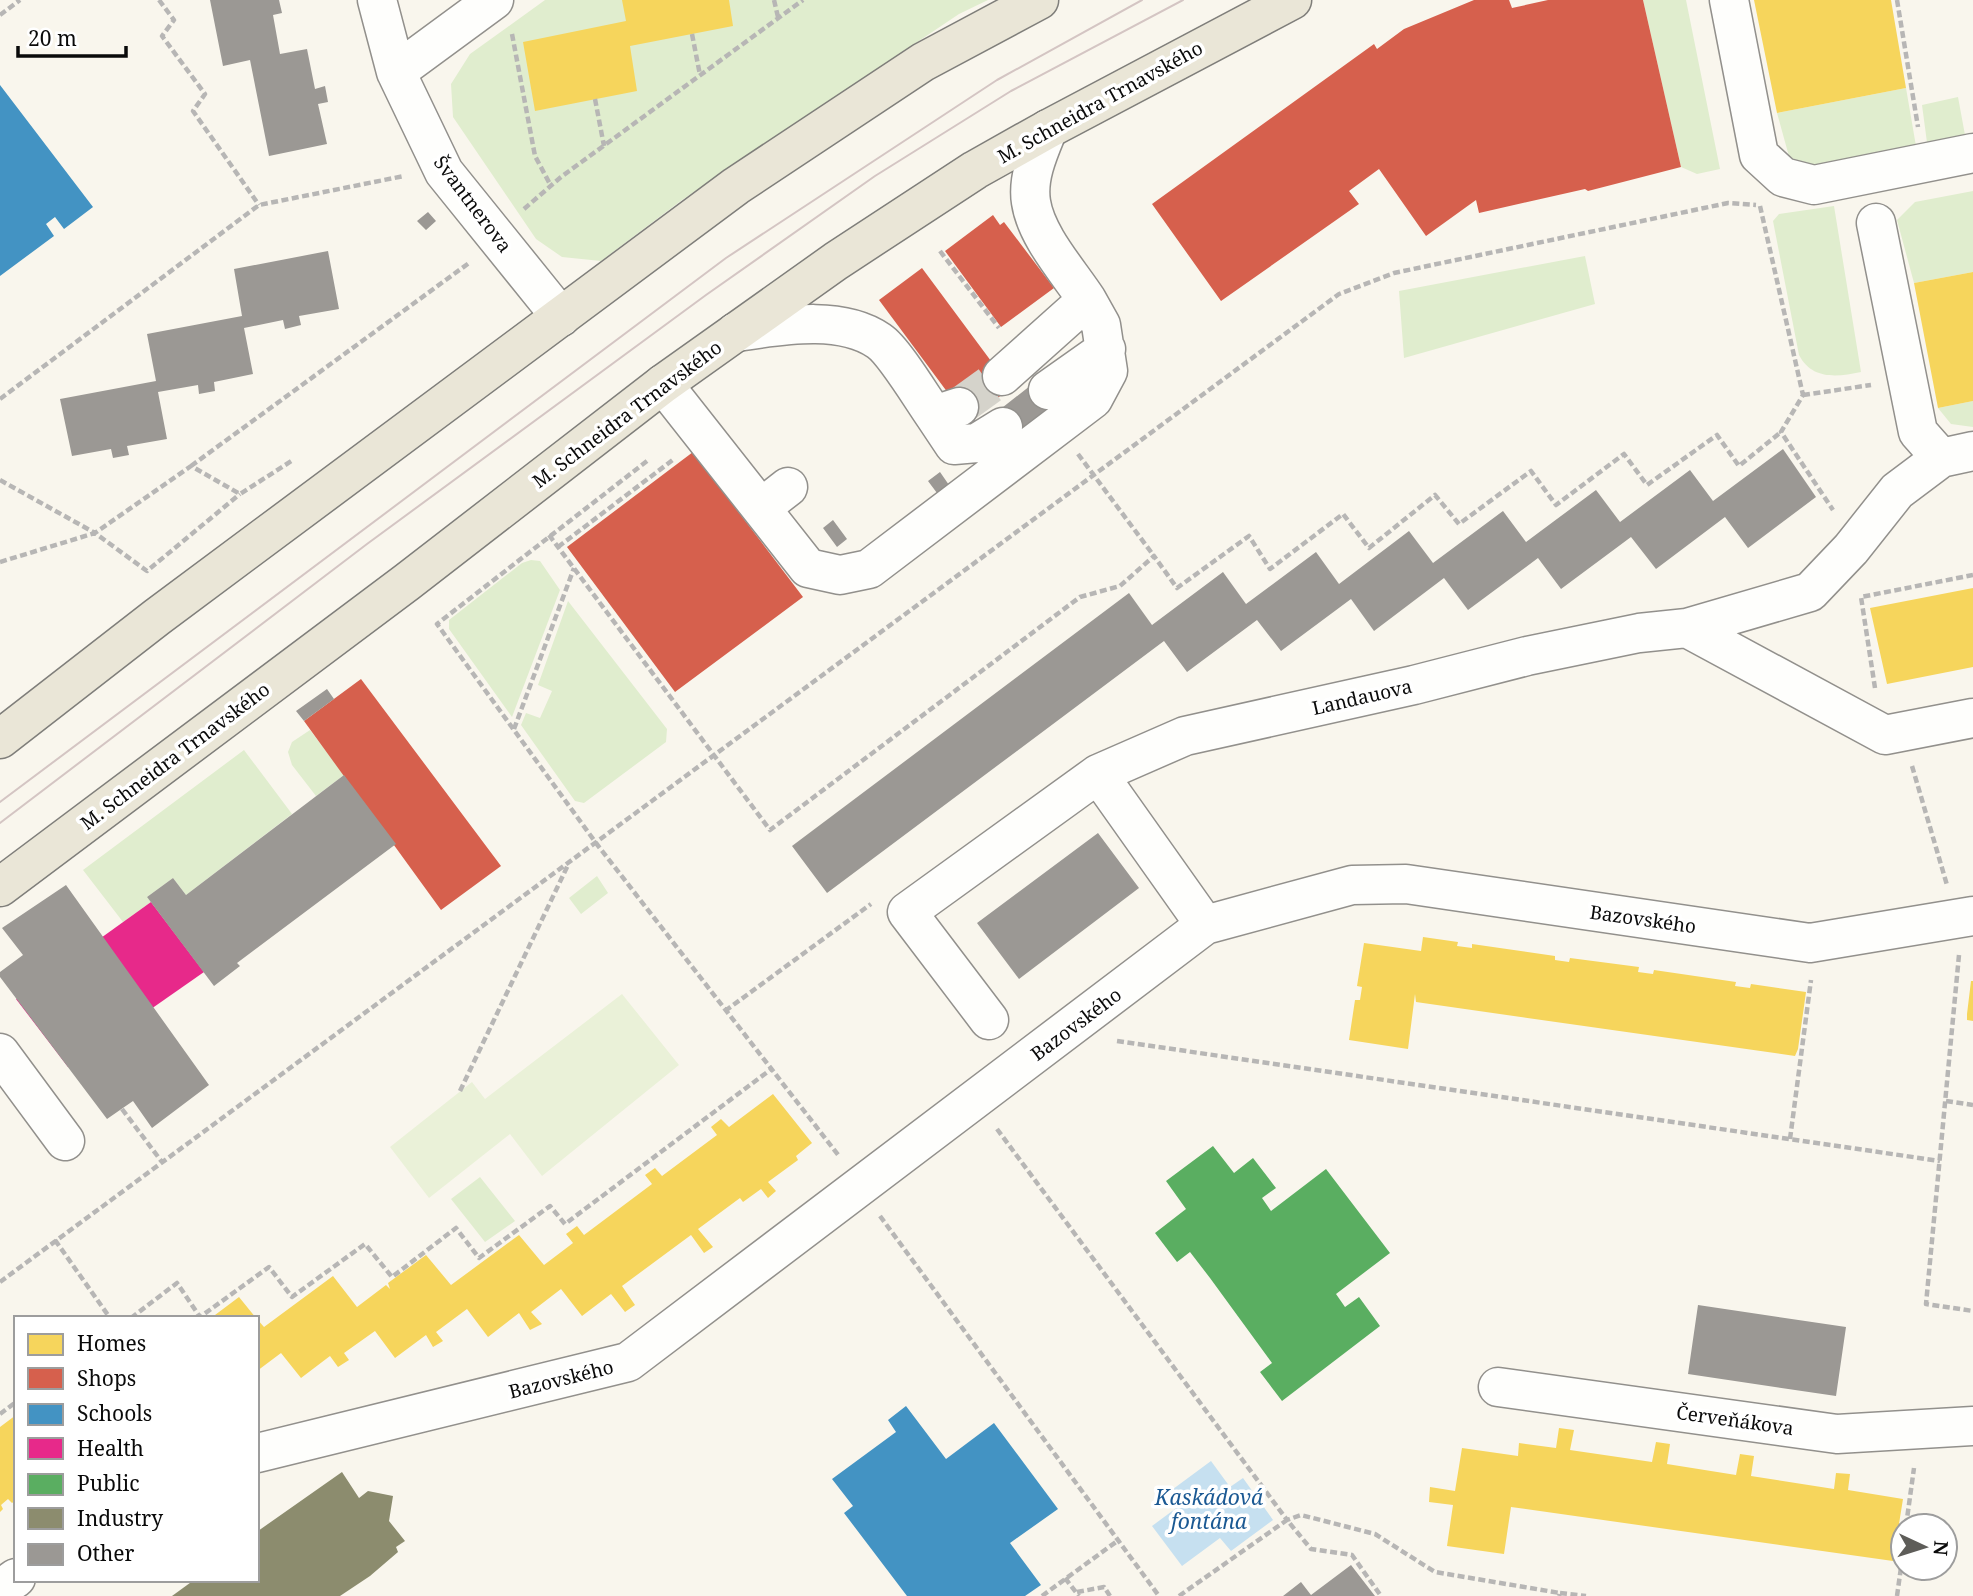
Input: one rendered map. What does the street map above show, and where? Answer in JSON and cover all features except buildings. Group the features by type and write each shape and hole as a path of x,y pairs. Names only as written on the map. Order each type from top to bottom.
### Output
{"main road":[{"path":"0,739 168,609 736,186 912,69 1040,0"},
{"name":"M. Schneidra Trnavského","path":"0,887 407,582 663,384 836,261 975,170 1048,128 1292,0"}],"street":[{"name":"Švantnerova","path":"377,0 396,72 444,172 561,317"},
{"path":"396,72 494,0"},
{"path":"1729,0 1759,155 1771,191 1973,153"},
{"path":"663,384 774,497 808,568 840,575 869,569 1053,408 1093,399 1108,371 1101,325 1043,233 1031,203 1031,180 1048,128"},
{"path":"1876,223 1918,432 1957,455"},
{"path":"1002,376 1087,300"},
{"path":"736,332 785,325 846,327 880,341 947,411 954,445 978,443 1003,427"},
{"name":"Landauova","path":"890,907 1098,774 1185,736 1414,685 1527,656 1639,633 1687,628 1810,592 1851,549 1897,491 1957,455"},
{"path":"1687,628 1885,735 1973,718"},
{"path":"1098,774 1205,925"},
{"name":"Bazovského","path":"259,1453 628,1362 1205,925 1352,885 1406,884 1810,943 1965,917"},
{"path":"890,907 989,1020"},
{"path":"0,1053 65,1141"},
{"name":"Červeňákova","path":"1498,1387 1837,1434 1973,1426"}],"path":[{"path":"0,15 20,0"},
{"path":"159,0 174,20 162,36 205,94 193,111 259,205"},
{"path":"774,0 778,17"},
{"path":"528,206 604,146 803,0"},
{"path":"1897,0 1924,163"},
{"path":"692,34 700,75"},
{"path":"514,44 535,156 551,186"},
{"path":"595,99 604,146"},
{"path":"0,399 259,205 414,174"},
{"path":"0,1282 715,756 1094,476 1339,294 1394,273 1728,203 1771,191 1803,395 1781,432 1738,466 1717,435 1647,485 1624,454 1556,505 1531,471 1460,524 1435,495 1369,548 1343,514 1270,569 1249,536 1177,588 1094,476 1053,408"},
{"path":"940,251 1002,332"},
{"path":"0,562 95,533 473,261"},
{"path":"1803,395 1908,380"},
{"path":"1781,432 1834,511"},
{"path":"558,547 682,453"},
{"path":"0,480 95,533 146,571 240,494 293,460"},
{"path":"647,461 437,624 596,843 769,1070 847,1167"},
{"path":"191,466 240,494"},
{"path":"550,535 574,568 591,585 771,830 1080,597 1119,586 1154,556"},
{"path":"513,730 574,568"},
{"path":"1973,575 1861,597 1877,700 1894,701 1965,917 1960,941 1926,1304 1973,1311"},
{"path":"460,1091 569,863"},
{"path":"725,1011 890,907"},
{"path":"1790,1139 1813,969"},
{"path":"1103,1039 1940,1161"},
{"path":"201,1316 269,1267 292,1297 365,1244 391,1277 456,1228 480,1258 550,1206 565,1224 769,1070"},
{"path":"1945,1101 1973,1105"},
{"path":"122,1109 162,1162"},
{"path":"984,1134 995,1126 1311,1549 1352,1555 1381,1596"},
{"path":"877,1211 1120,1539 1157,1595"},
{"path":"55,1240 109,1316"},
{"path":"134,1316 177,1283 199,1316"},
{"path":"1908,1512 1915,1458"},
{"path":"1179,1596 1287,1520 1301,1515 1376,1534 1435,1572 1560,1594 1586,1596"},
{"path":"1042,1596 1120,1539"},
{"path":"1065,1577 1078,1594 1104,1587 1110,1596"}],"green space":[{"path":"545,0 988,0 959,14 682,200 601,261 562,257 536,239 453,117 451,84 470,54"},
{"path":"1643,0 1686,0 1720,169 1697,174 1681,167"},
{"path":"1906,88 1917,152 1812,172 1790,160 1777,113"},
{"path":"1958,97 1965,135 1928,150 1922,105"},
{"path":"1973,191 1973,272 1914,283 1897,220 1915,202"},
{"path":"1834,206 1861,372 1843,375 1818,373 1804,363 1799,355 1773,221 1779,214"},
{"path":"1585,256 1595,304 1404,358 1399,291"},
{"path":"1973,401 1973,427 1951,424 1938,408"},
{"path":"540,561 560,590 512,717 449,629 449,620 522,563"},
{"path":"568,601 667,729 666,742 584,803 575,801 521,725 526,713 540,718 552,691 538,685"},
{"path":"310,730 344,775 316,796 292,765 288,752 292,742"},
{"path":"244,750 292,814 186,895 173,878 147,897 151,902 123,922 83,870"},
{"path":"597,876 608,893 581,914 569,898"},
{"path":"622,994 679,1065 542,1176 510,1134 429,1198 390,1147 472,1082 485,1099"},
{"path":"480,1177 515,1221 485,1242 451,1199"}],"water":[{"name":"Kaskádová fontána","path":"1211,1461 1230,1487 1243,1478 1273,1520 1231,1551 1220,1538 1182,1566 1152,1526 1179,1506 1169,1492"}],"tunnel":[{"path":"959,407 1002,376"}],"tram line":[{"path":"0,802 726,258 997,80 1142,0"},
{"path":"0,823 367,544 706,295 875,176 1011,91 1183,0"}]}
